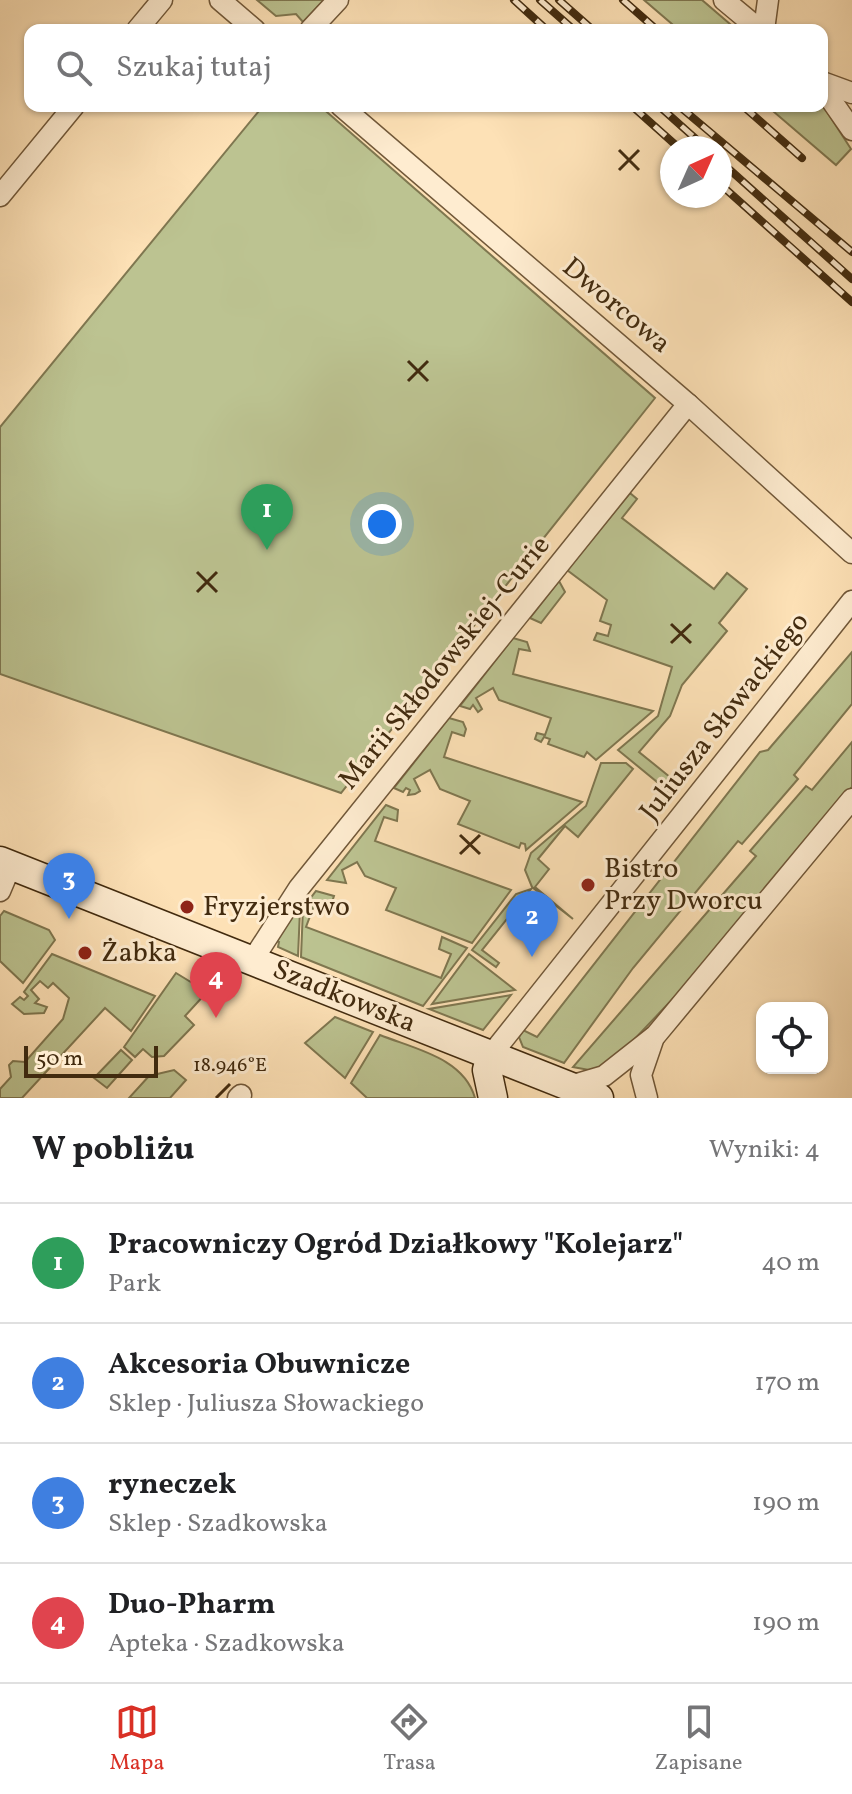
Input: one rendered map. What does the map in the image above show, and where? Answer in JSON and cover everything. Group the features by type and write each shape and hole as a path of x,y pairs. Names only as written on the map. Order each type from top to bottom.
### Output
{"street":[{"path":"142,24 162,0"},
{"path":"220,0 248,24"},
{"path":"316,24 338,0"},
{"path":"724,0 754,24"},
{"path":"763,24 768,0"},
{"path":"828,86 852,93"},
{"path":"828,93 852,130"},
{"path":"0,196 69,112"},
{"name":"Dworcowa","path":"348,112 688,404 852,553"},
{"name":"Marii Skłodowskiej-Curie","path":"252,961 299,888 688,404"},
{"name":"Juliusza Słowackiego","path":"491,1055 852,601"},
{"path":"565,1092 604,1076 656,1035 852,799"},
{"name":"Szadkowska","path":"4,872 252,961 491,1055 565,1092 599,1098"},
{"path":"647,1098 641,1075 644,1059 656,1035"},
{"path":"491,1055 487,1070 493,1098"}],"green space":[{"path":"257,0 324,0 303,22 296,14 276,16"},
{"path":"644,0 702,0 730,24 672,24"},
{"path":"258,112 327,112 655,398 341,793 0,674 0,427"},
{"path":"774,112 827,112 851,149 836,165"},
{"path":"630,493 637,499 622,518 714,589 727,573 747,589 719,623 727,631 682,685 670,716 639,752 681,786 673,795 618,750 658,716 672,667 594,640 597,633 608,636 611,625 600,621 607,600 567,570"},
{"path":"559,581 565,592 541,623 530,618"},
{"path":"513,638 527,642 530,651 519,649 513,674 653,711 596,760 587,752 584,757 548,744 550,739 544,737 541,742 535,739 537,733 545,735 551,718 499,700 493,688 476,698 482,709 478,712 473,705 470,709 460,706"},
{"path":"852,652 852,704 794,775 798,779 742,844 738,841 633,968 564,1063 523,1047 519,1037 523,1030 537,1037 760,752 768,750"},
{"path":"449,718 463,722 466,729 464,736 452,732 444,757 582,802 526,850 525,844 521,843 519,848 458,824 470,801 440,789 430,770 414,779 420,791 415,794 408,795 410,790 406,788 403,792 394,788"},
{"path":"852,742 852,787 683,988 610,1065 589,1070 573,1067 756,856 750,851 806,786 812,790"},
{"path":"601,763 626,763 633,769 578,837 565,826 538,859 549,869 535,887 573,919 532,887 525,870 531,853 586,806"},
{"path":"386,805 398,810 397,821 384,817 375,841 511,890 472,943 386,910 396,888 365,876 357,862 342,870 346,883 327,880"},
{"path":"531,889 482,950 499,963 496,967 472,950 516,894"},
{"path":"316,891 334,896 330,908 315,903 306,927 441,978 451,954 439,949 442,937 467,948 423,1006 301,957 303,908"},
{"path":"300,905 298,956 278,947 279,942 273,940"},
{"path":"4,911 49,930 55,940 23,983 0,961 0,916"},
{"path":"52,954 155,996 131,1031 105,1008 22,1098 0,1098 0,1089 11,1077 9,1065 13,1061 25,1062 63,1019 69,998 53,983 48,988 40,981 31,990 39,999 35,1003 47,1007 44,1013 24,1014 12,1004 20,997 24,1000 28,996 24,992"},
{"path":"469,954 515,990 432,1004"},
{"path":"176,973 207,992 185,1016 194,1025 164,1056 152,1057 143,1049 135,1057 124,1047"},
{"path":"511,995 483,1030 429,1009"},
{"path":"335,1017 373,1032 345,1078 305,1043"},
{"path":"380,1035 449,1064 469,1084 475,1098 367,1098 351,1083"},
{"path":"121,1050 132,1060 107,1088 94,1078"},
{"path":"174,1070 186,1080 170,1098 129,1098 149,1076"}],"railway":[{"path":"514,0 540,24"},
{"path":"540,0 567,24"},
{"path":"559,0 586,24"},
{"path":"623,0 650,24"},
{"path":"639,112 666,136"},
{"path":"666,112 693,136"},
{"path":"686,112 852,252"},
{"path":"750,112 802,158"},
{"path":"732,172 852,279"},
{"path":"732,195 852,302"}],"place":[{"name":"Pracowniczy Ogród Działkowy \"Kolejarz\"","path":"267,550"},
{"name":"Bistro Przy Dworcu","path":"588,885"},
{"name":"Fryzjerstwo","path":"187,907"},
{"name":"ryneczek","path":"69,919"},
{"name":"Żabka","path":"85,953"},
{"name":"Akcesoria Obuwnicze","path":"532,957"},
{"name":"Duo-Pharm","path":"216,1018"}]}
